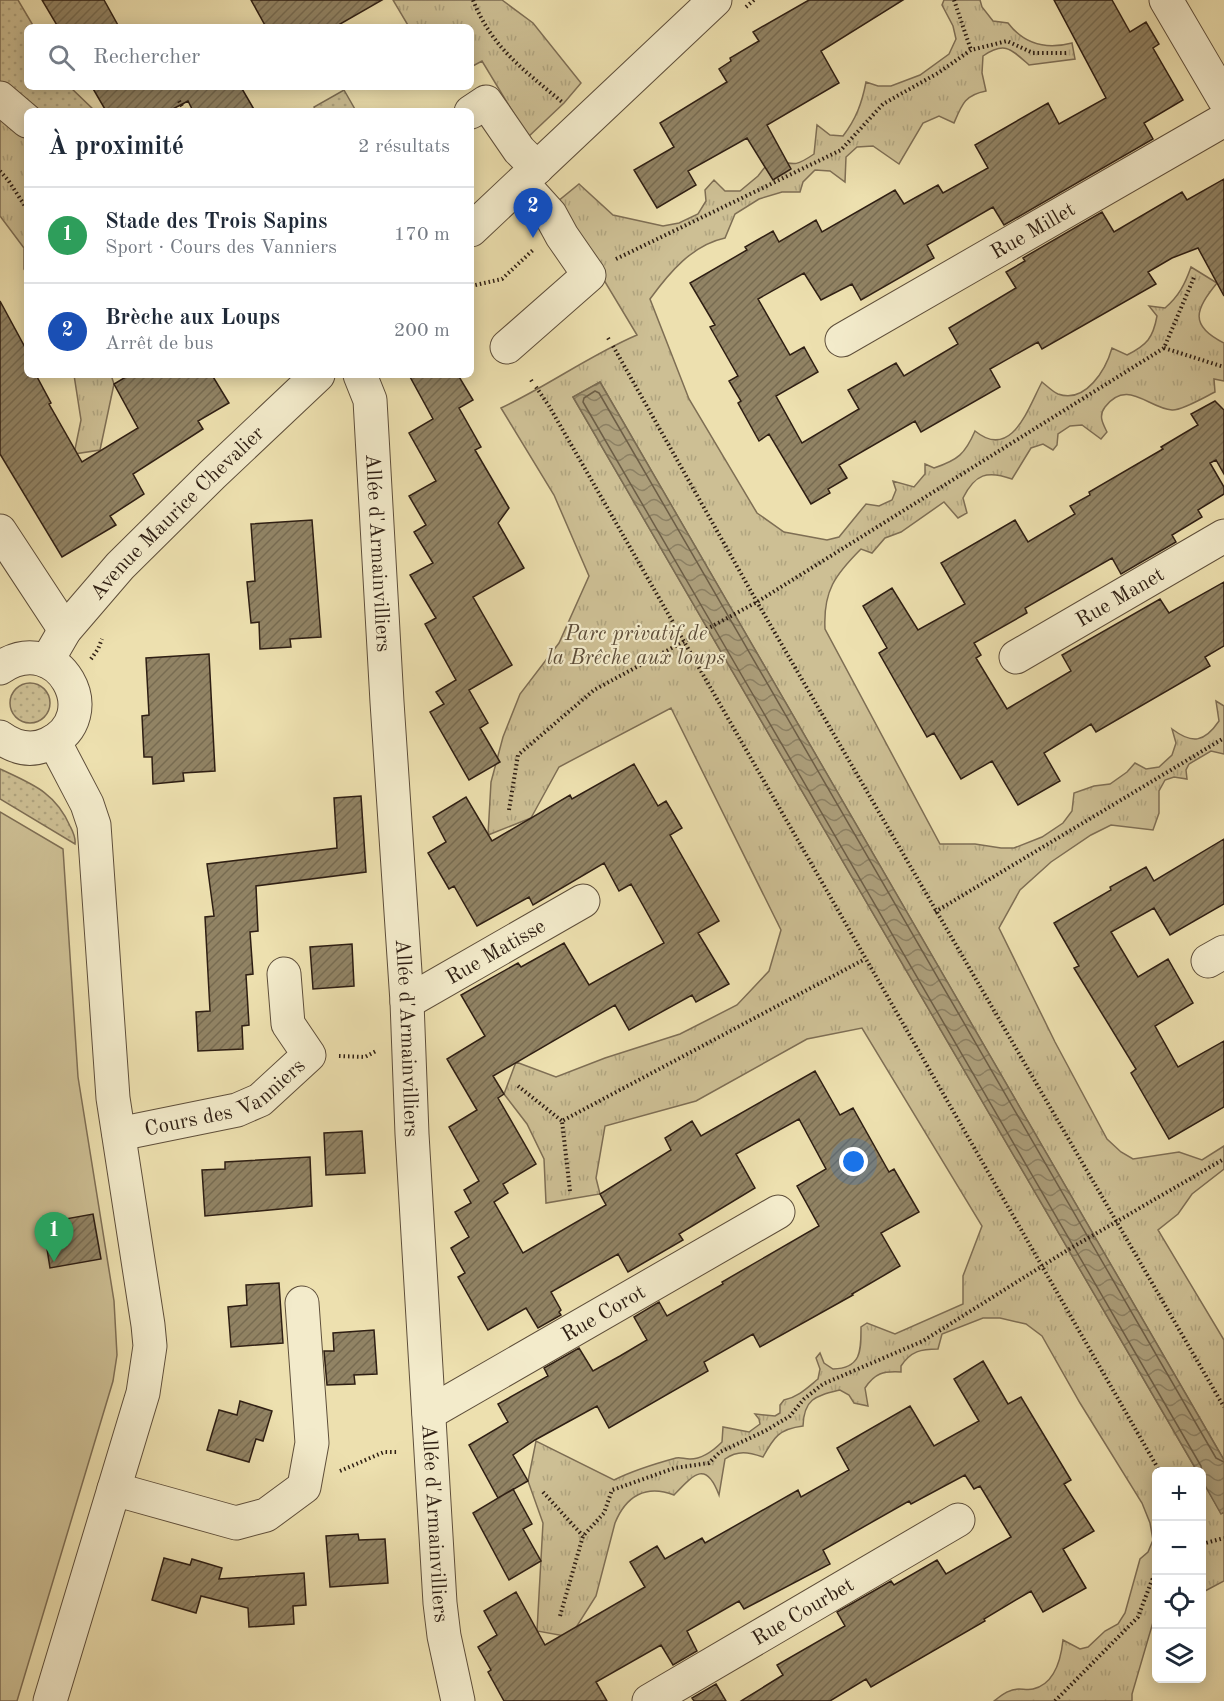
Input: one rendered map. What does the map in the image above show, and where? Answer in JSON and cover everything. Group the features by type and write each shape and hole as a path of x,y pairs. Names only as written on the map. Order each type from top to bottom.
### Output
{"street":[{"path":"474,228 715,0"},
{"path":"1166,0 1224,99"},
{"path":"0,98 24,118"},
{"path":"474,109 486,102 519,150 562,236 589,275 507,347"},
{"name":"Rue Millet","path":"842,340 1224,120"},
{"name":"Avenue Maurice Chevalier","path":"47,661 65,630 120,566 315,378"},
{"name":"Allée d'Armainvilliers","path":"361,378 370,400 386,690 409,1034 412,1134 440,1603 444,1636 458,1701"},
{"path":"0,531 65,630"},
{"name":"Rue Manet","path":"1016,657 1224,536"},
{"path":"0,668 21,658 34,657 47,661 66,675 74,696 73,717 62,735 54,741 40,747 25,748 10,744 0,737"},
{"path":"50,1701 143,1393 150,1346 108,1058 94,825 87,804 54,741"},
{"name":"Rue Matisse","path":"407,1002 583,901"},
{"name":"Cours des Vanniers","path":"119,1134 237,1110 261,1100 309,1056 288,1024 284,974"},
{"name":"Rue Corot","path":"429,1413 778,1212"},
{"path":"114,1489 236,1523 266,1515 304,1486 312,1443 302,1303"},
{"name":"Rue Courbet","path":"649,1701 958,1520"}],"path":[{"path":"473,0 482,21 497,43 514,61 564,103"},
{"path":"954,0 971,50"},
{"path":"608,262 684,224 767,188 841,150 883,105 938,73 971,50 1007,41 1034,53 1066,53"},
{"path":"179,101 182,108"},
{"path":"0,171 24,204"},
{"path":"474,285 502,279 541,243"},
{"path":"509,810 518,755 594,690 757,602 1164,348 1195,275"},
{"path":"610,342 935,912 1224,1407"},
{"path":"1164,348 1224,367"},
{"path":"534,383 1157,1467"},
{"path":"935,912 1224,738"},
{"path":"562,1121 865,959"},
{"path":"309,1056 365,1057 409,1034"},
{"path":"518,1086 562,1121 570,1191"},
{"path":"560,1616 584,1536 604,1513 612,1490 675,1468 709,1463 720,1452 765,1431 790,1416 804,1399 823,1384 923,1341 1066,1251 1224,1159"},
{"path":"304,1486 384,1452 431,1451"},
{"path":"543,1492 584,1536"},
{"path":"1206,1543 1224,1538"},
{"path":"1055,1701 1138,1617 1152,1580"}],"green space":[{"path":"0,0 18,0 32,24 24,24 24,90 73,90 92,108 24,110 0,99"},
{"path":"393,0 502,0 533,23 581,83 564,103 528,137 482,61 474,65 474,24 407,24"},
{"name":"Parc privatif de la Brêche aux loups","path":"944,0 980,0 982,7 993,21 1008,23 1028,40 1053,46 1072,43 1075,59 1029,65 1008,49 991,51 983,56 982,73 986,91 973,95 965,101 954,123 939,116 923,123 899,164 873,146 857,147 846,157 845,182 830,171 815,170 803,182 800,192 782,192 759,199 735,214 725,238 702,247 682,261 650,299 689,399 757,513 784,532 827,540 839,537 866,504 879,506 892,500 896,490 893,481 914,487 925,474 925,464 934,468 955,459 964,451 975,431 988,439 999,440 1009,436 1024,417 1042,382 1056,393 1068,396 1086,389 1100,374 1112,348 1127,355 1140,348 1148,340 1157,316 1149,306 1165,308 1181,289 1191,267 1217,283 1204,301 1199,316 1200,323 1205,330 1224,343 1224,381 1214,379 1215,392 1176,410 1163,408 1138,397 1121,395 1105,407 1102,420 1107,432 1101,439 1082,425 1070,426 1058,434 1057,445 1053,450 1043,444 1031,448 1012,479 989,475 977,479 963,498 967,513 958,518 944,502 901,532 885,538 872,553 861,549 832,584 826,604 825,629 940,844 975,844 1014,848 1042,837 1063,823 1072,811 1074,793 1094,786 1110,784 1135,763 1146,769 1159,767 1172,755 1176,743 1172,729 1192,739 1203,737 1219,721 1216,701 1224,706 1224,754 1211,751 1189,764 1186,770 1187,779 1174,777 1165,780 1159,791 1159,813 1153,830 1111,825 1091,835 1051,862 1020,890 999,928 1055,1042 1107,1139 1133,1159 1179,1152 1202,1160 1224,1146 1224,1169 1192,1194 1178,1214 1158,1230 1224,1340 1224,1460 600,382 573,397 1195,1467 1152,1467 1152,1534 1142,1503 1080,1403 1042,1336 1026,1324 1000,1318 983,1318 942,1334 938,1349 921,1350 913,1354 901,1366 901,1372 884,1373 872,1379 865,1388 868,1406 854,1403 849,1395 840,1390 824,1394 809,1404 803,1426 788,1429 778,1435 763,1457 743,1453 734,1454 725,1459 719,1495 709,1477 699,1474 674,1495 655,1491 646,1492 631,1499 615,1523 596,1596 570,1637 537,1631 543,1523 528,1481 536,1441 614,1480 676,1458 690,1459 703,1456 722,1442 723,1427 749,1432 760,1424 755,1414 775,1416 780,1413 780,1405 784,1400 798,1394 818,1379 820,1369 816,1358 820,1353 824,1363 833,1369 843,1368 855,1361 860,1350 861,1327 867,1323 895,1334 963,1304 963,1276 982,1226 862,1028 807,1039 696,1101 605,1126 596,1178 600,1194 546,1203 544,1159 527,1124 504,1094 516,1062 556,1077 605,1058 680,1034 737,1005 769,971 781,930 671,708 559,767 531,818 488,835 491,782 503,737 520,694 559,643 589,576 554,495 501,408 637,335 557,202 579,184 613,215 663,226 679,223 698,214 706,201 705,190 714,180 725,191 740,191 765,167 777,160 792,164 804,160 814,154 817,125 830,135 843,136 858,110 866,82 878,86 891,86 920,75 949,54 956,39 953,26 942,5"},
{"path":"344,90 354,108 314,108"},
{"path":"0,98 24,118 24,248 0,216"},
{"path":"74,378 112,378 114,384 100,450 74,454 81,420"},
{"path":"30,683 38,684 44,689 49,695 49,711 44,717 38,722 30,723 22,722 16,717 11,711 10,703 11,695 16,689 22,684"},
{"path":"0,769 50,797 64,814 74,835 75,844 0,799"},
{"path":"0,812 63,849 78,1077 114,1301 117,1355 113,1381 17,1701 0,1701"},
{"path":"1206,1487 1221,1513 1224,1512 1224,1581 1206,1590"},
{"name":"Parc privatif de la Brêche aux loups","path":"1152,1542 1152,1626 1132,1701 994,1701 1012,1690 1033,1689 1047,1682 1056,1670 1063,1640 1080,1649 1088,1647 1105,1631 1118,1624 1125,1613 1140,1559 1148,1552"}],"water":[{"path":"600,382 1224,1460 1224,1512 1221,1514 1206,1487 1206,1467 1195,1467 573,397"}],"building":[{"path":"42,0 104,0 117,24 56,24"},
{"path":"251,0 382,0 340,24 264,24"},
{"path":"809,0 903,0 821,51 839,83 767,125 791,169 773,180 747,138 688,171 696,185 657,208 634,170 674,147 660,123 727,82 719,69 731,61 730,58 759,41 753,32"},
{"path":"1054,0 1112,0 1130,32 1146,22 1159,44 1153,48 1183,100 1144,123 1153,139 1004,225 993,207 927,245 934,258 861,300 852,284 821,300 804,273 758,299 790,355 804,347 818,372 776,396 802,443 859,409 848,390 896,363 904,376 958,344 949,328 1016,288 1006,272 1025,261 1023,258 1102,212 1114,232 1182,192 1187,200 1224,179 1224,296 1198,248 1172,258 1148,272 1156,284 1042,349 1038,342 990,369 1000,387 921,432 915,421 839,465 847,478 828,489 830,493 811,504 769,434 759,441 738,403 741,401 729,381 738,376 710,327 715,325 690,283 747,250 745,247 773,231 779,242 816,220 822,232 895,190 904,204 938,185 943,193 988,168 975,145 1048,103 1059,124 1106,98"},
{"path":"94,90 243,90 253,108 192,108 188,101 175,108 104,108"},
{"path":"0,301 24,345 24,378 38,378 51,403 49,404 82,462 138,428 114,384 124,378 214,378 229,403 198,421 203,429 133,474 144,494 110,516 116,525 62,557 0,454"},
{"path":"411,378 460,378 473,400 459,408 481,447 475,450 509,508 498,523 524,568 473,597 512,665 469,690 488,723 480,728 500,762 469,780 430,712 444,704 436,692 456,680 425,624 436,618 410,575 433,563 414,532 426,525 409,496 436,481 409,433 433,419"},
{"path":"1215,401 1224,410 1224,474 1216,460 1210,463 1224,487 1224,494 1198,510 1202,517 1172,535 1176,542 1121,574 1112,558 1025,608 1027,613 974,643 981,655 976,658 1007,709 1071,671 1062,655 1160,599 1169,613 1224,582 1224,646 1205,657 1210,666 1096,732 1091,724 1044,753 1060,781 1018,805 992,761 961,779 934,733 927,737 879,653 887,648 863,606 892,588 918,630 965,604 941,563 1015,520 1028,542 1075,514 1070,506 1090,495 1089,492 1163,449 1161,447 1198,425 1191,414"},
{"path":"312,520 321,637 290,639 291,647 260,649 259,622 251,623 247,582 255,581 251,524"},
{"path":"209,654 215,771 183,773 184,781 153,784 152,757 144,757 142,716 149,715 146,658"},
{"path":"634,764 658,806 666,801 682,828 670,835 719,921 698,933 729,984 696,1002 692,995 629,1030 615,1005 493,1076 504,1094 498,1098 536,1164 503,1184 508,1193 494,1202 523,1253 606,1205 600,1194 671,1150 665,1138 692,1121 701,1136 815,1071 840,1115 853,1108 889,1172 894,1169 919,1212 881,1233 900,1266 760,1347 753,1334 704,1362 708,1371 609,1428 597,1406 535,1440 513,1455 528,1481 498,1498 469,1445 508,1422 498,1404 548,1376 544,1368 579,1348 593,1371 647,1340 634,1317 659,1302 667,1316 819,1226 797,1186 826,1169 799,1119 736,1154 755,1188 679,1234 683,1240 628,1272 618,1254 551,1292 561,1310 559,1312 561,1315 538,1328 526,1308 488,1330 458,1277 465,1273 451,1248 469,1237 455,1212 471,1203 464,1190 479,1181 449,1127 477,1110 447,1059 485,1036 461,995 518,963 521,967 564,943 589,985 664,943 631,884 619,891 604,863 533,905 529,897 477,926 454,886 449,889 428,853 446,842 433,817 466,797 492,841 570,795 572,799"},
{"path":"361,796 366,872 256,886 258,931 250,932 253,974 246,975 249,1025 242,1026 243,1049 198,1051 196,1012 210,1011 205,917 214,916 207,864 337,848 334,798"},
{"path":"1224,839 1224,904 1170,935 1154,908 1111,932 1138,977 1168,959 1193,1003 1155,1026 1178,1067 1224,1041 1224,1107 1169,1139 1131,1073 1136,1069 1074,968 1079,966 1054,923 1146,867 1154,881"},
{"path":"352,944 354,986 313,989 310,947"},
{"path":"362,1131 365,1173 326,1175 324,1133"},
{"path":"310,1157 312,1206 205,1216 202,1170 225,1169 225,1162"},
{"path":"93,1214 101,1259 50,1268 43,1223"},
{"path":"279,1283 283,1343 231,1347 228,1307 247,1305 246,1285"},
{"path":"374,1330 377,1374 354,1375 355,1384 327,1385 324,1351 334,1351 333,1333"},
{"path":"983,1361 1008,1404 1021,1397 1071,1480 1064,1484 1094,1531 1063,1549 1086,1588 1043,1612 1031,1591 984,1619 985,1621 871,1687 866,1679 830,1701 741,1701 783,1675 777,1665 845,1626 837,1612 891,1581 894,1585 937,1560 946,1574 1011,1537 980,1486 974,1489 965,1475 911,1504 909,1501 823,1550 830,1564 744,1609 739,1601 687,1631 697,1651 673,1665 661,1645 596,1682 607,1701 504,1701 488,1672 491,1670 478,1647 497,1635 484,1611 516,1592 545,1645 645,1587 630,1562 657,1546 665,1559 702,1538 705,1543 798,1490 801,1497 849,1470 837,1448 910,1406 934,1446 979,1421 954,1379"},
{"path":"240,1401 272,1411 263,1441 256,1439 249,1462 207,1450 219,1410 237,1415"},
{"path":"513,1489 532,1524 523,1529 541,1561 509,1580 473,1513"},
{"path":"358,1534 359,1540 385,1539 388,1583 330,1587 326,1536"},
{"path":"164,1558 190,1565 192,1559 222,1568 219,1579 304,1573 306,1605 293,1606 294,1624 249,1627 248,1608 201,1596 196,1613 152,1600"},
{"path":"716,1684 726,1701 694,1701 692,1698"}],"place":[{"name":"Brèche aux Loups","path":"533,238"},
{"name":"Stade des Trois Sapins","path":"54,1262"}]}
